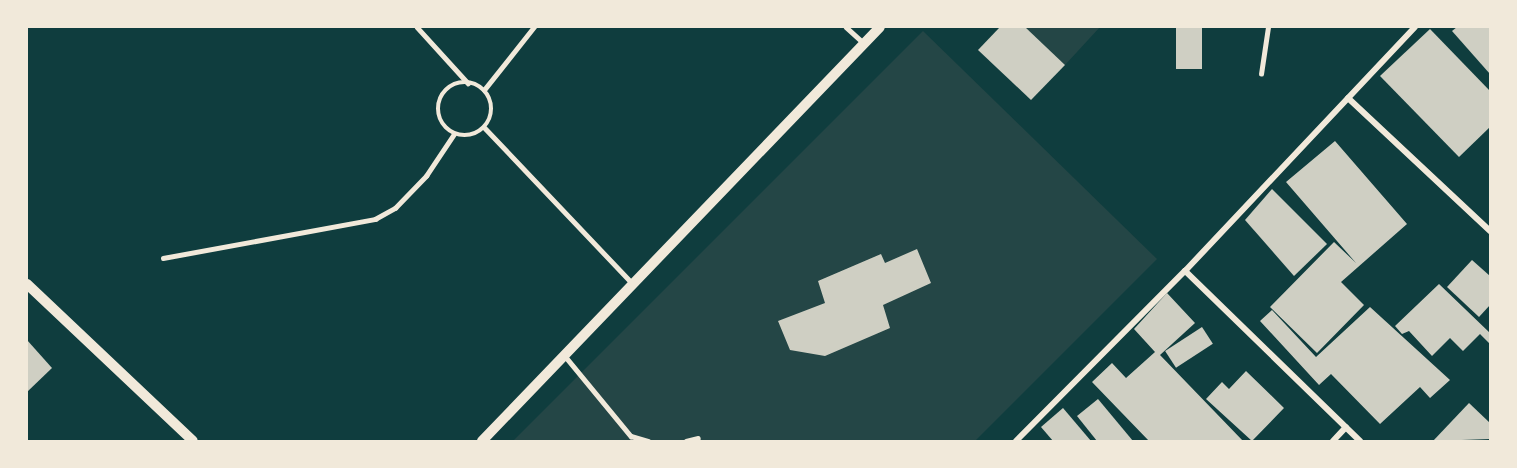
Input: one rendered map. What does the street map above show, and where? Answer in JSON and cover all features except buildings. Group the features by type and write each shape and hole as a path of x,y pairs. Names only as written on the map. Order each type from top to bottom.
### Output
{"street":[{"path":"482,441 880,27"},
{"path":"1016,441 1185,271 1415,27"},
{"path":"1348,98 1490,231"},
{"path":"1185,271 1360,441"},
{"path":"27,284 193,441"},
{"path":"1333,441 1346,427"}],"lane":[{"path":"417,27 468,83 484,90 492,113 485,128 470,136 453,134 441,123 438,106 446,89 468,83"},
{"path":"484,90 534,27"},
{"path":"846,27 865,43"},
{"path":"1261,74 1268,27"},
{"path":"485,128 634,284"},
{"path":"163,258 375,219 395,208 426,176 453,134"},
{"path":"565,356 632,436 648,441"},
{"path":"686,441 698,438"}],"shaded area":[{"path":"1025,27 1100,27 1065,65"},
{"path":"923,31 1157,259 975,441 513,441"}]}
